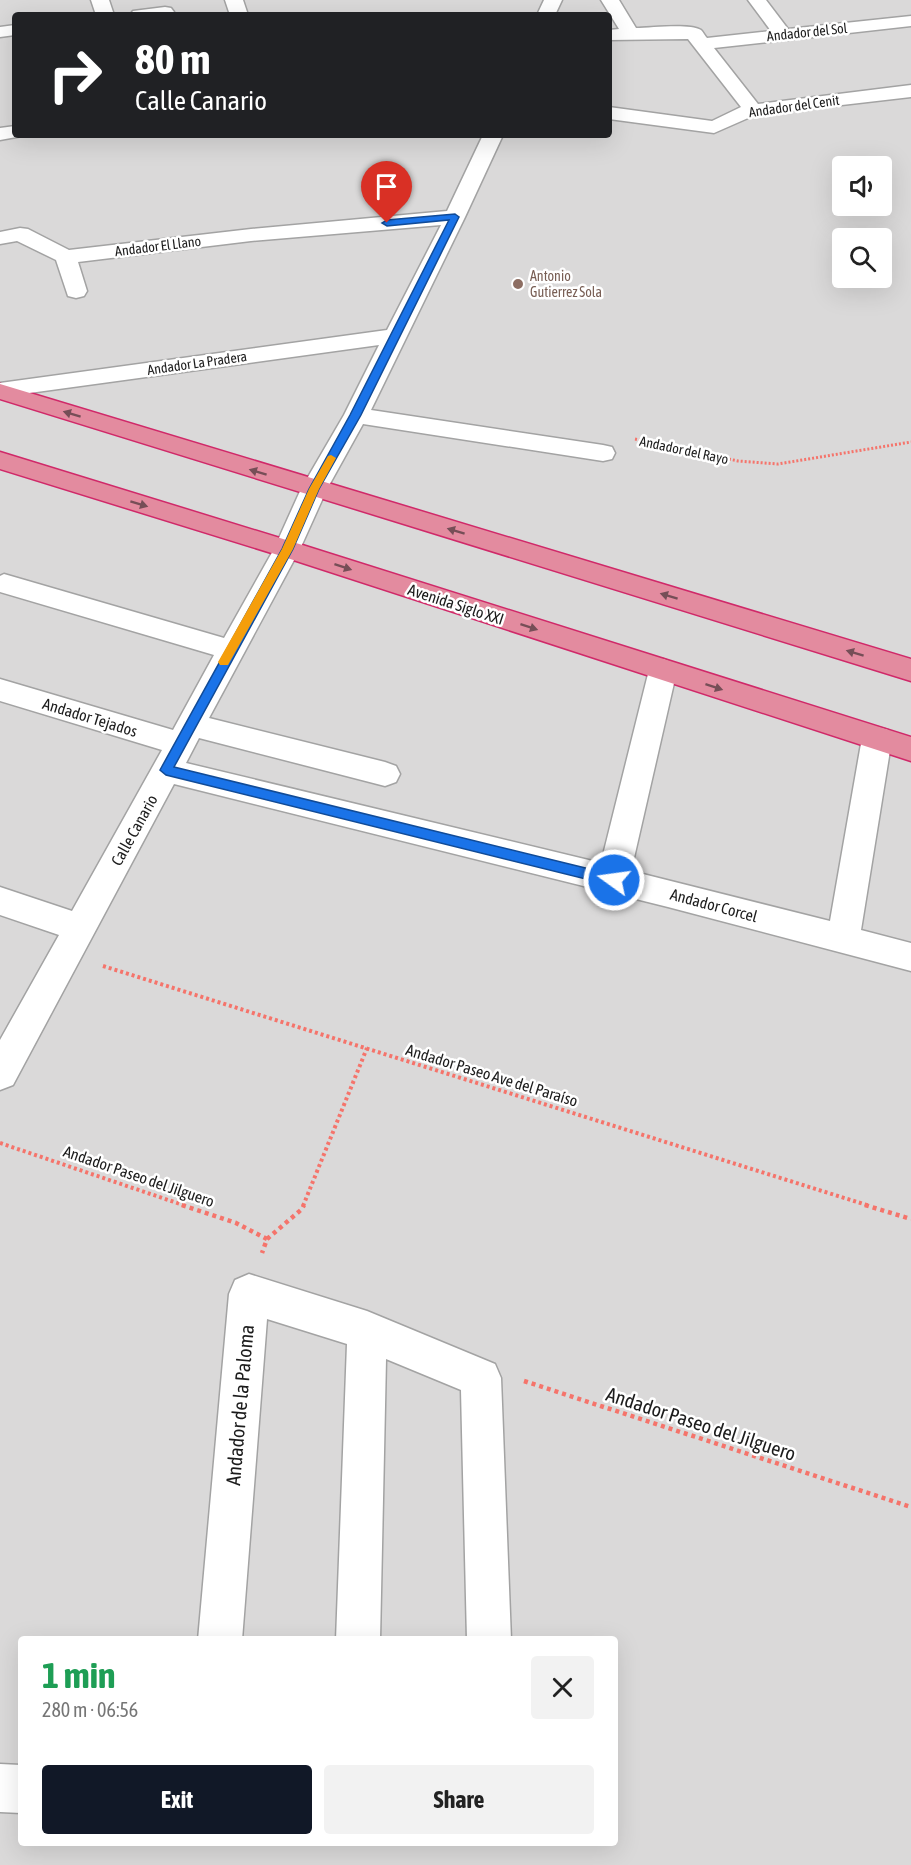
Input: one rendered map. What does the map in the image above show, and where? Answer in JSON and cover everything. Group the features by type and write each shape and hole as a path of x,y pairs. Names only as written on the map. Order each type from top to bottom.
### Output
{"highway":[{"path":"0,391 911,670"},
{"name":"Avenida Siglo XXI","path":"0,460 287,549 911,749"}],"street":[{"path":"610,0 631,34"},
{"path":"757,0 783,35"},
{"name":"Andador del Sol","path":"612,35 686,33 694,34 704,44 911,21"},
{"path":"704,44 753,110"},
{"name":"Andador del Cenit","path":"612,113 714,128 729,122 737,114 753,110 911,91"},
{"name":"Calle Canario","path":"0,1074 287,549 314,489 356,415 455,217 492,138"},
{"name":"Andador El Llano","path":"66,257 251,235 455,217"},
{"path":"0,238 21,234 66,257 75,291"},
{"name":"Andador La Pradera","path":"0,391 395,336"},
{"path":"356,415 603,453"},
{"path":"4,584 231,650"},
{"path":"614,880 663,670"},
{"name":"Andador Tejados","path":"0,690 179,746"},
{"path":"843,939 877,738"},
{"path":"179,746 385,774"},
{"name":"Andador Corcel","path":"179,746 614,880 911,957"},
{"path":"0,901 73,941"},
{"path":"249,1294 367,1331 481,1378 489,1636"},
{"name":"Andador de la Paloma","path":"220,1636 249,1294"},
{"path":"358,1636 367,1331"},
{"path":"0,1788 18,1789"}],"path":[{"name":"Andador del Rayo","path":"603,453 626,437 738,461 778,464 911,442"},
{"name":"Andador Paseo Ave del Paraíso","path":"73,941 367,1048 911,1219"},
{"path":"249,1294 267,1239 302,1209 367,1048"},
{"name":"Andador Paseo del Jilguero","path":"0,1143 236,1223 267,1239"},
{"name":"Andador Paseo del Jilguero","path":"481,1378 525,1381 911,1507"}],"shaded area":[{"path":"0,0 911,0 911,1865 0,1865"}],"slow traffic":[{"path":"224,662 287,549 314,489 331,458"}],"place":[{"name":"Antonio Gutierrez Sola","path":"518,284"}],"route":[{"path":"387,223 455,217 356,415 314,489 287,549 166,770 614,880"}]}
